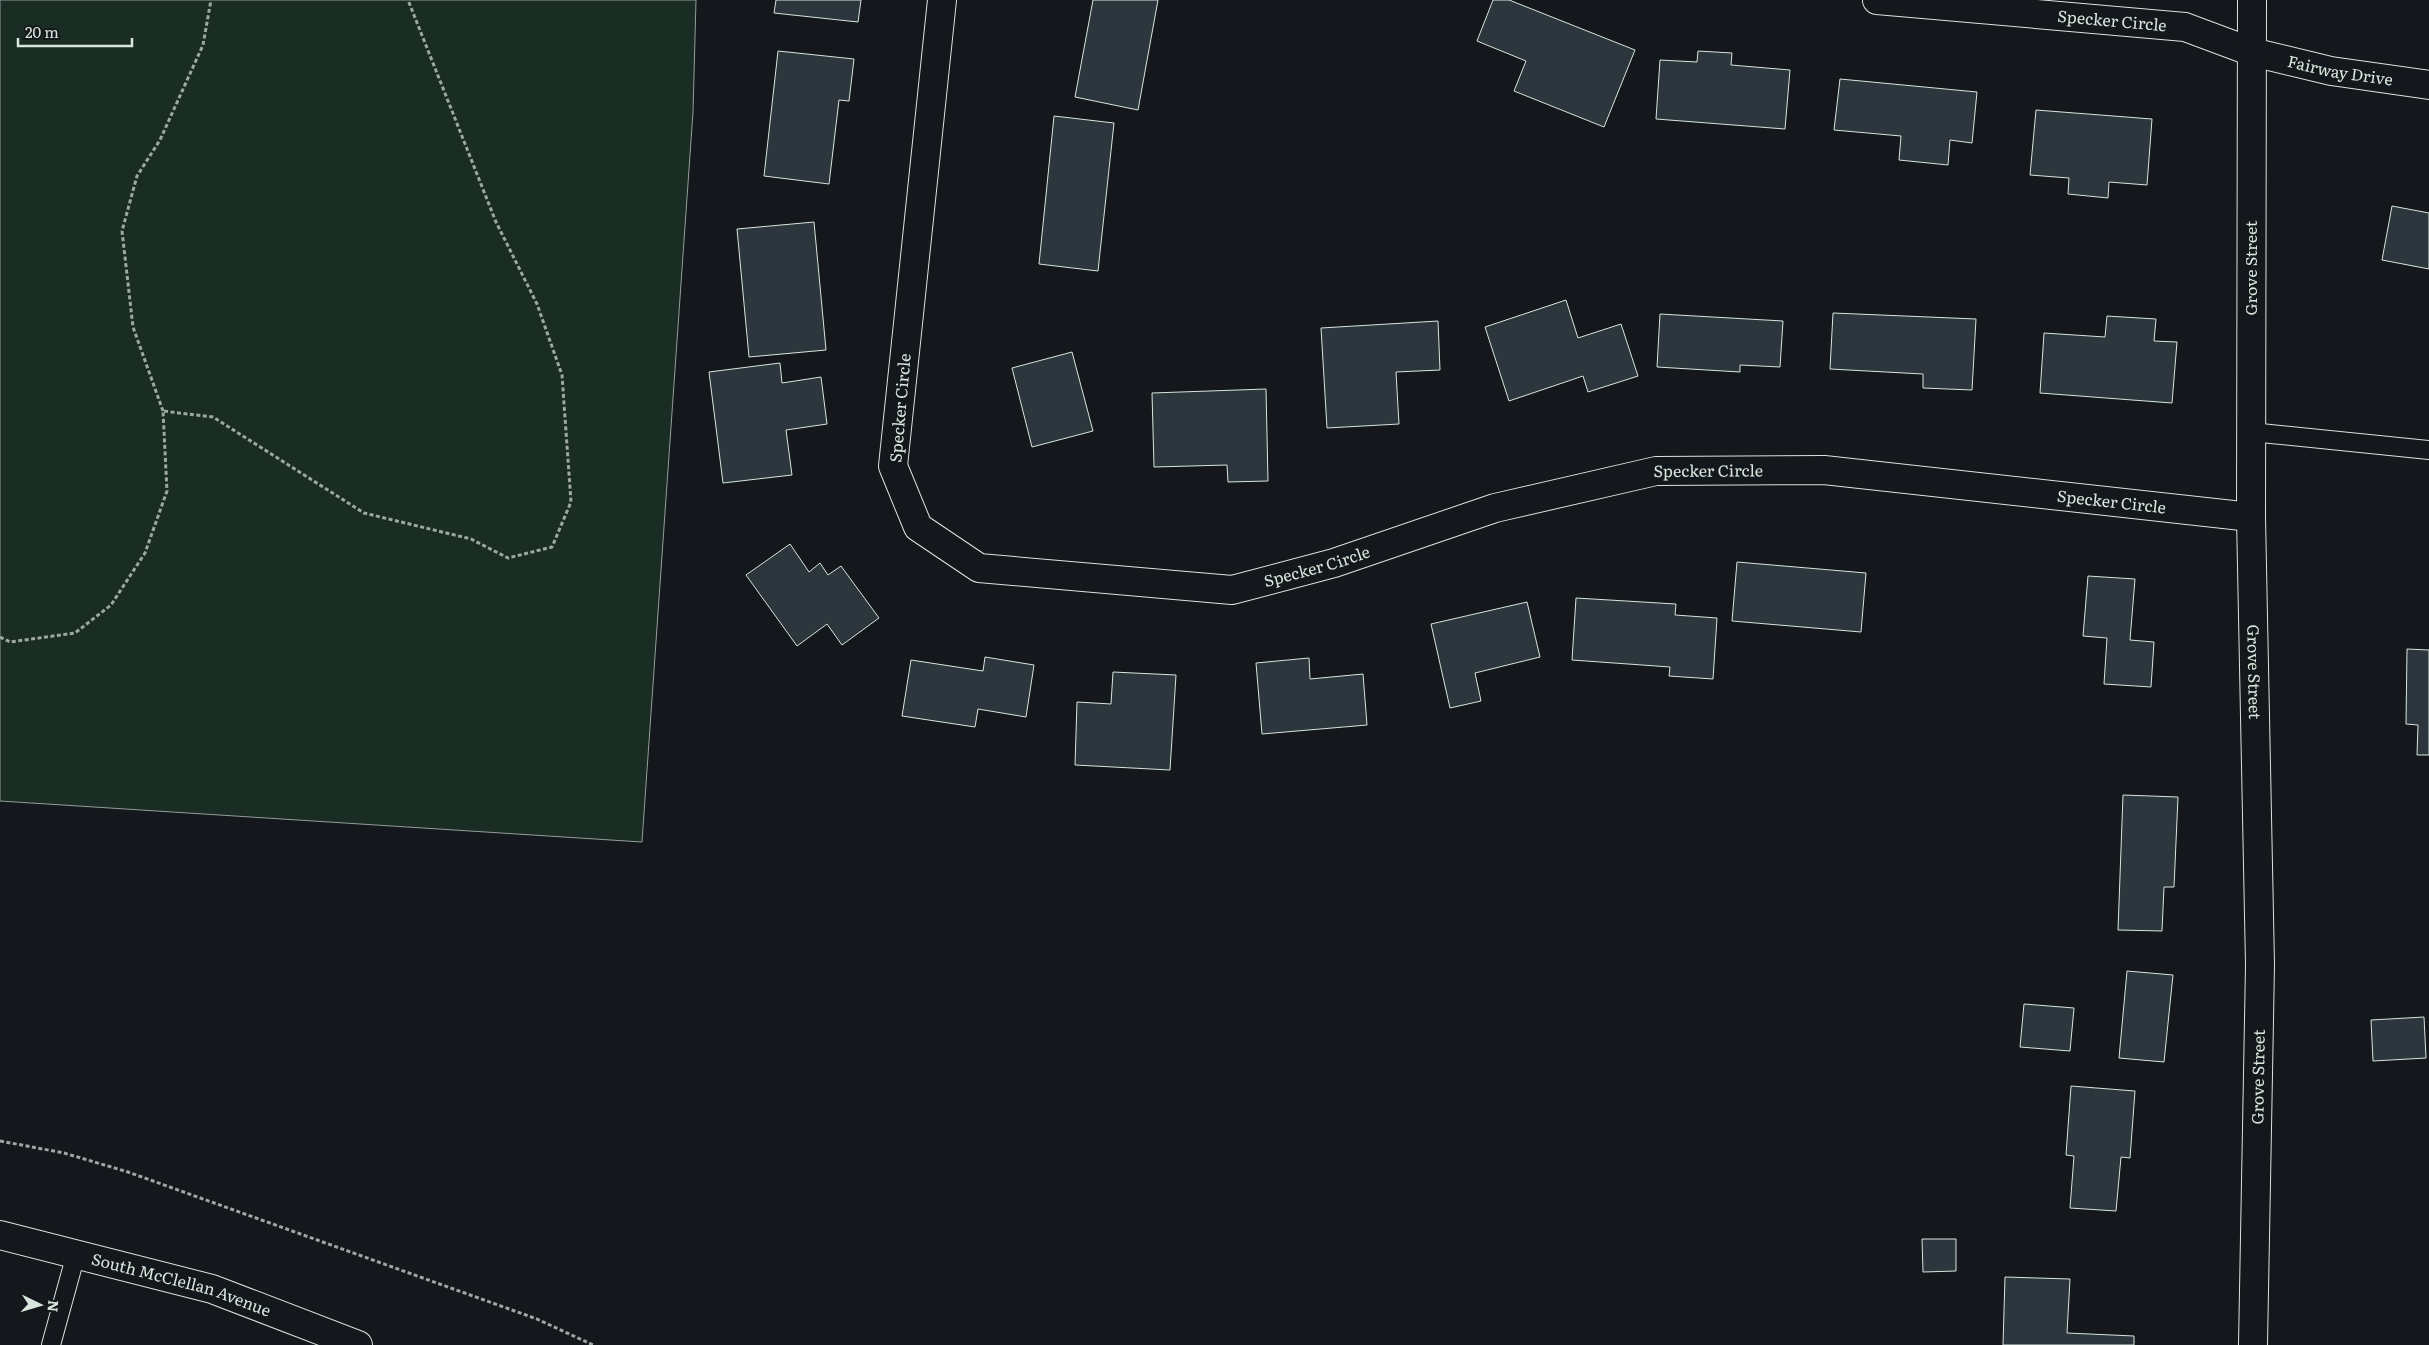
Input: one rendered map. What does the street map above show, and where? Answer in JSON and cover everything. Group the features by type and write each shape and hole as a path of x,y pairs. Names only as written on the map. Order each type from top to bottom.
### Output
{"street":[{"name":"Specker Circle","path":"942,0 893,466 918,527 979,568 1232,590 1334,563 1495,508 1656,471 1824,470 2251,517"},
{"name":"Specker Circle","path":"1878,0 2185,26 2252,52"},
{"name":"Grove Street","path":"2252,0 2251,517 2260,965 2253,1345"},
{"name":"Fairway Drive","path":"2252,52 2331,71 2429,85"},
{"name":"South McClellan Avenue","path":"0,1235 212,1289 358,1345"}],"lane":[{"path":"2251,432 2429,450"},
{"path":"51,1345 76,1254"}],"path":[{"path":"0,637 10,642 75,633 111,605 145,553 166,490 163,411 133,328 122,231 137,176 160,140 203,45 211,0"},
{"path":"163,411 214,416 364,513 471,538 508,558 552,547 571,502 562,375 537,304 496,222 408,0"},
{"path":"0,1141 78,1157 128,1172 530,1316 593,1345"}],"green space":[{"path":"0,0 696,0 693,112 642,842 0,801"}],"building":[{"path":"776,0 861,0 858,22 774,13"},
{"path":"1093,0 1158,0 1138,110 1075,97"},
{"path":"1493,0 1509,0 1635,50 1604,127 1514,91 1526,61 1477,41"},
{"path":"778,51 854,59 849,101 839,100 829,184 764,176"},
{"path":"1698,51 1732,53 1731,65 1790,70 1785,129 1656,119 1660,60 1697,62"},
{"path":"1840,79 1977,92 1972,143 1950,140 1948,165 1899,160 1901,136 1834,130"},
{"path":"2036,110 2152,119 2147,185 2109,182 2108,198 2068,194 2069,178 2030,175"},
{"path":"1054,116 1114,123 1098,271 1039,264"},
{"path":"2392,206 2429,213 2429,269 2382,260"},
{"path":"814,222 826,350 749,357 737,229"},
{"path":"1566,300 1578,338 1621,324 1638,376 1588,392 1583,376 1509,401 1485,327"},
{"path":"1833,313 1976,319 1972,390 1923,388 1923,374 1830,369"},
{"path":"1660,314 1783,321 1780,367 1740,365 1740,372 1657,367"},
{"path":"2107,316 2156,319 2154,341 2177,342 2172,403 2040,393 2044,333 2105,337"},
{"path":"1438,321 1440,370 1396,372 1399,424 1327,428 1321,328"},
{"path":"1072,352 1093,431 1032,447 1012,368"},
{"path":"780,363 782,383 821,377 827,424 786,430 792,475 723,483 709,372"},
{"path":"1266,389 1268,481 1228,482 1227,465 1154,467 1152,393"},
{"path":"790,544 809,572 820,563 828,575 841,566 879,618 842,645 827,624 797,646 746,575"},
{"path":"1737,562 1866,573 1861,632 1732,621"},
{"path":"2088,576 2135,579 2130,640 2154,642 2151,687 2104,684 2107,638 2083,636"},
{"path":"1576,598 1676,604 1675,615 1717,618 1713,679 1669,676 1670,667 1572,660"},
{"path":"1527,602 1540,657 1475,673 1481,701 1450,708 1431,624"},
{"path":"2407,649 2429,650 2429,755 2417,755 2418,725 2406,724"},
{"path":"985,657 1034,665 1026,717 978,709 975,727 902,716 911,660 983,671"},
{"path":"1309,658 1310,679 1363,674 1367,725 1262,734 1256,663"},
{"path":"1113,672 1176,675 1170,770 1075,765 1077,702 1111,704"},
{"path":"2123,795 2178,797 2174,887 2164,887 2162,931 2118,930"},
{"path":"2127,971 2173,975 2164,1062 2119,1058"},
{"path":"2024,1004 2074,1008 2070,1051 2020,1047"},
{"path":"2424,1017 2426,1058 2373,1061 2371,1020"},
{"path":"2071,1086 2135,1091 2130,1158 2121,1157 2116,1211 2070,1208 2074,1156 2066,1155"},
{"path":"1922,1239 1956,1239 1956,1271 1923,1272"},
{"path":"2005,1277 2070,1279 2067,1333 2134,1336 2134,1345 2003,1345"}]}
